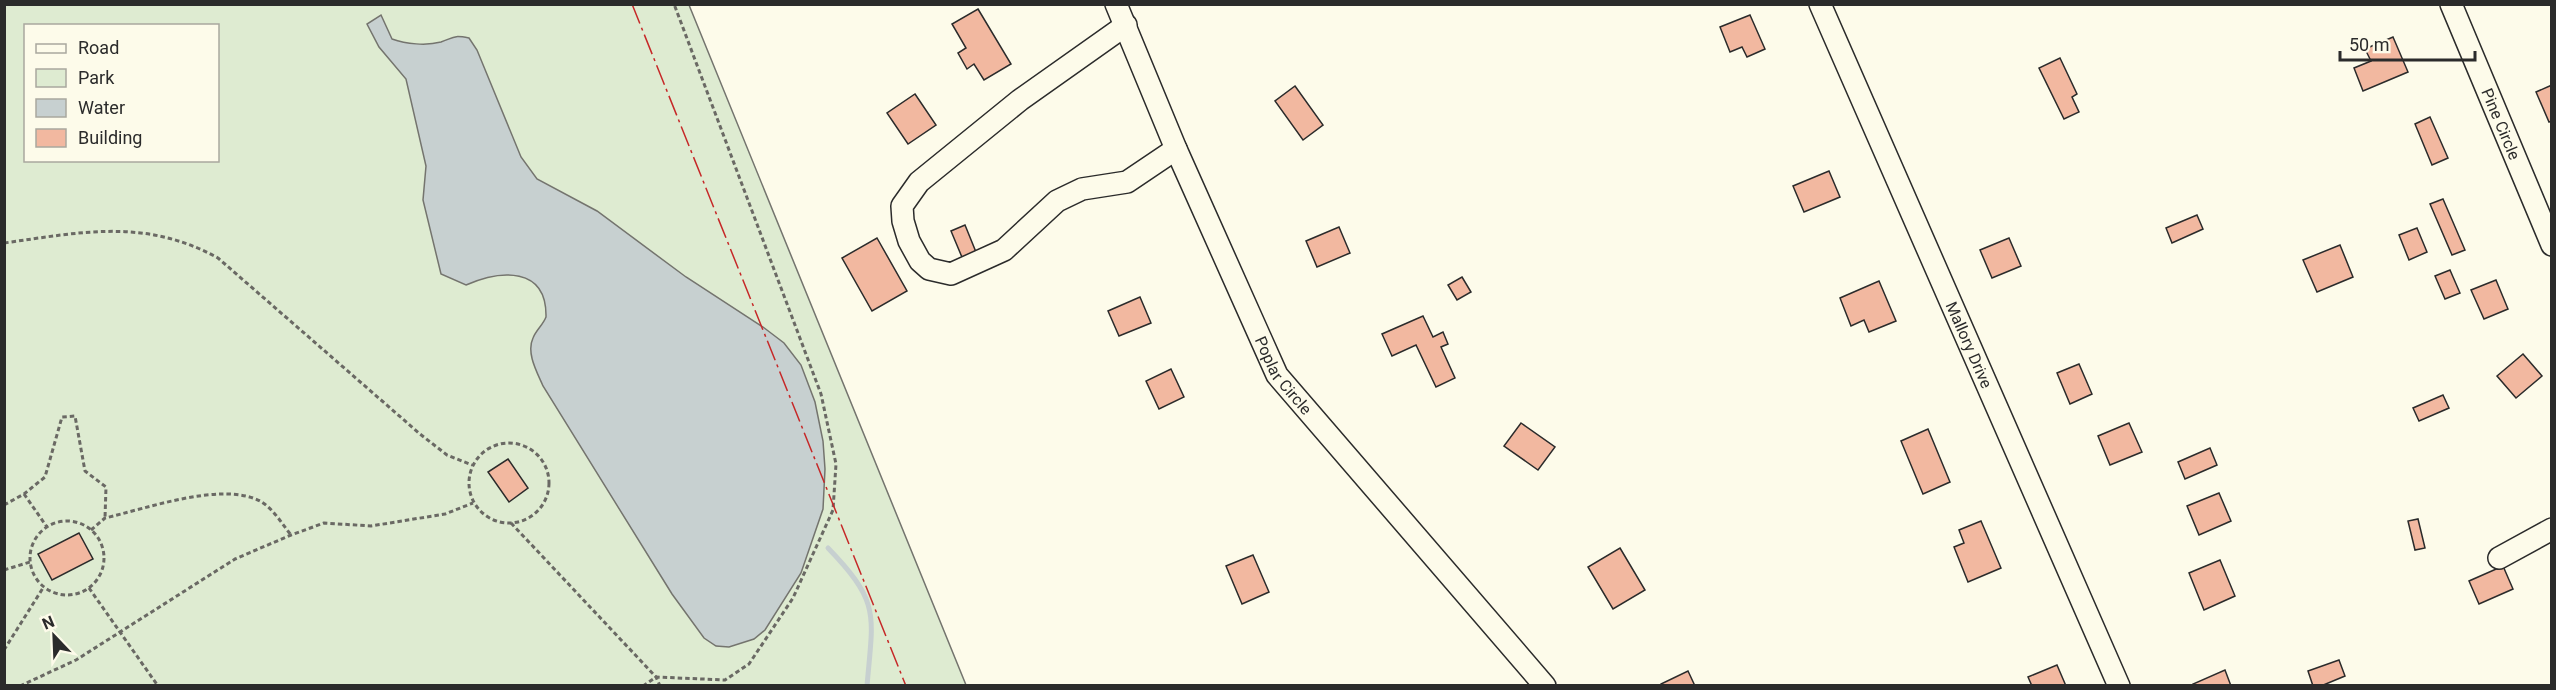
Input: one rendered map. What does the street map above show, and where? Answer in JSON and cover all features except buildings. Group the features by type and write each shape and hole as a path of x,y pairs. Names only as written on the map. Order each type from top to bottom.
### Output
{"street":[{"name":"Poplar Circle","path":"1116,4 1176,149 1277,375 1545,686"},
{"name":"Mallory Drive","path":"1820,4 2119,686"},
{"name":"Pine Circle","path":"2451,4 2552,245"},
{"path":"1126,25 1020,100 918,182 902,206 903,221 909,241 920,261 929,269 951,274 1004,250 1057,201 1082,189 1127,182 1176,149"},
{"path":"2499,558 2552,529"}],"path":[{"path":"643,686 656,677 725,680 749,664 793,598 833,510 836,464 821,394 674,4"},
{"path":"4,243 95,230 168,236 193,244 218,258 420,434 447,455 472,465"},
{"path":"4,505 24,494 45,477 62,417 75,416 85,471 106,487 105,518"},
{"path":"503,442 516,442 528,447 542,460 549,478 549,491 544,503 524,520 511,523 489,518 473,503 468,477 472,465 490,446 503,442"},
{"path":"24,494 47,527"},
{"path":"91,530 105,518 215,494 242,496 260,501 273,512 291,536"},
{"path":"20,686 76,660 121,634 235,559 291,536 324,523 371,526 445,514 473,503"},
{"path":"70,521 91,530 99,538 105,559 103,570 89,588 66,595 44,587 33,572 30,562 34,542 47,527 70,521"},
{"path":"511,523 656,677 660,686"},
{"path":"4,570 30,562"},
{"path":"4,650 44,587"},
{"path":"89,588 158,686"}],"green space":[{"path":"4,5 689,5 966,685 5,685"}],"water":[{"path":"381,15 392,39 398,41 429,44 454,37 469,38 477,50 521,157 537,179 597,211 686,277 763,327 784,343 801,365 815,402 823,441 825,469 823,509 801,573 765,630 754,639 729,647 716,646 704,638 672,594 543,386 533,362 531,350 534,335 546,317 544,300 539,288 519,276 493,276 466,285 441,274 423,200 426,166 406,79 379,47 367,24"}],"waterway":[{"path":"828,548 857,583 870,611 871,642 867,686"}],"power":[{"path":"632,4 906,686"}]}
